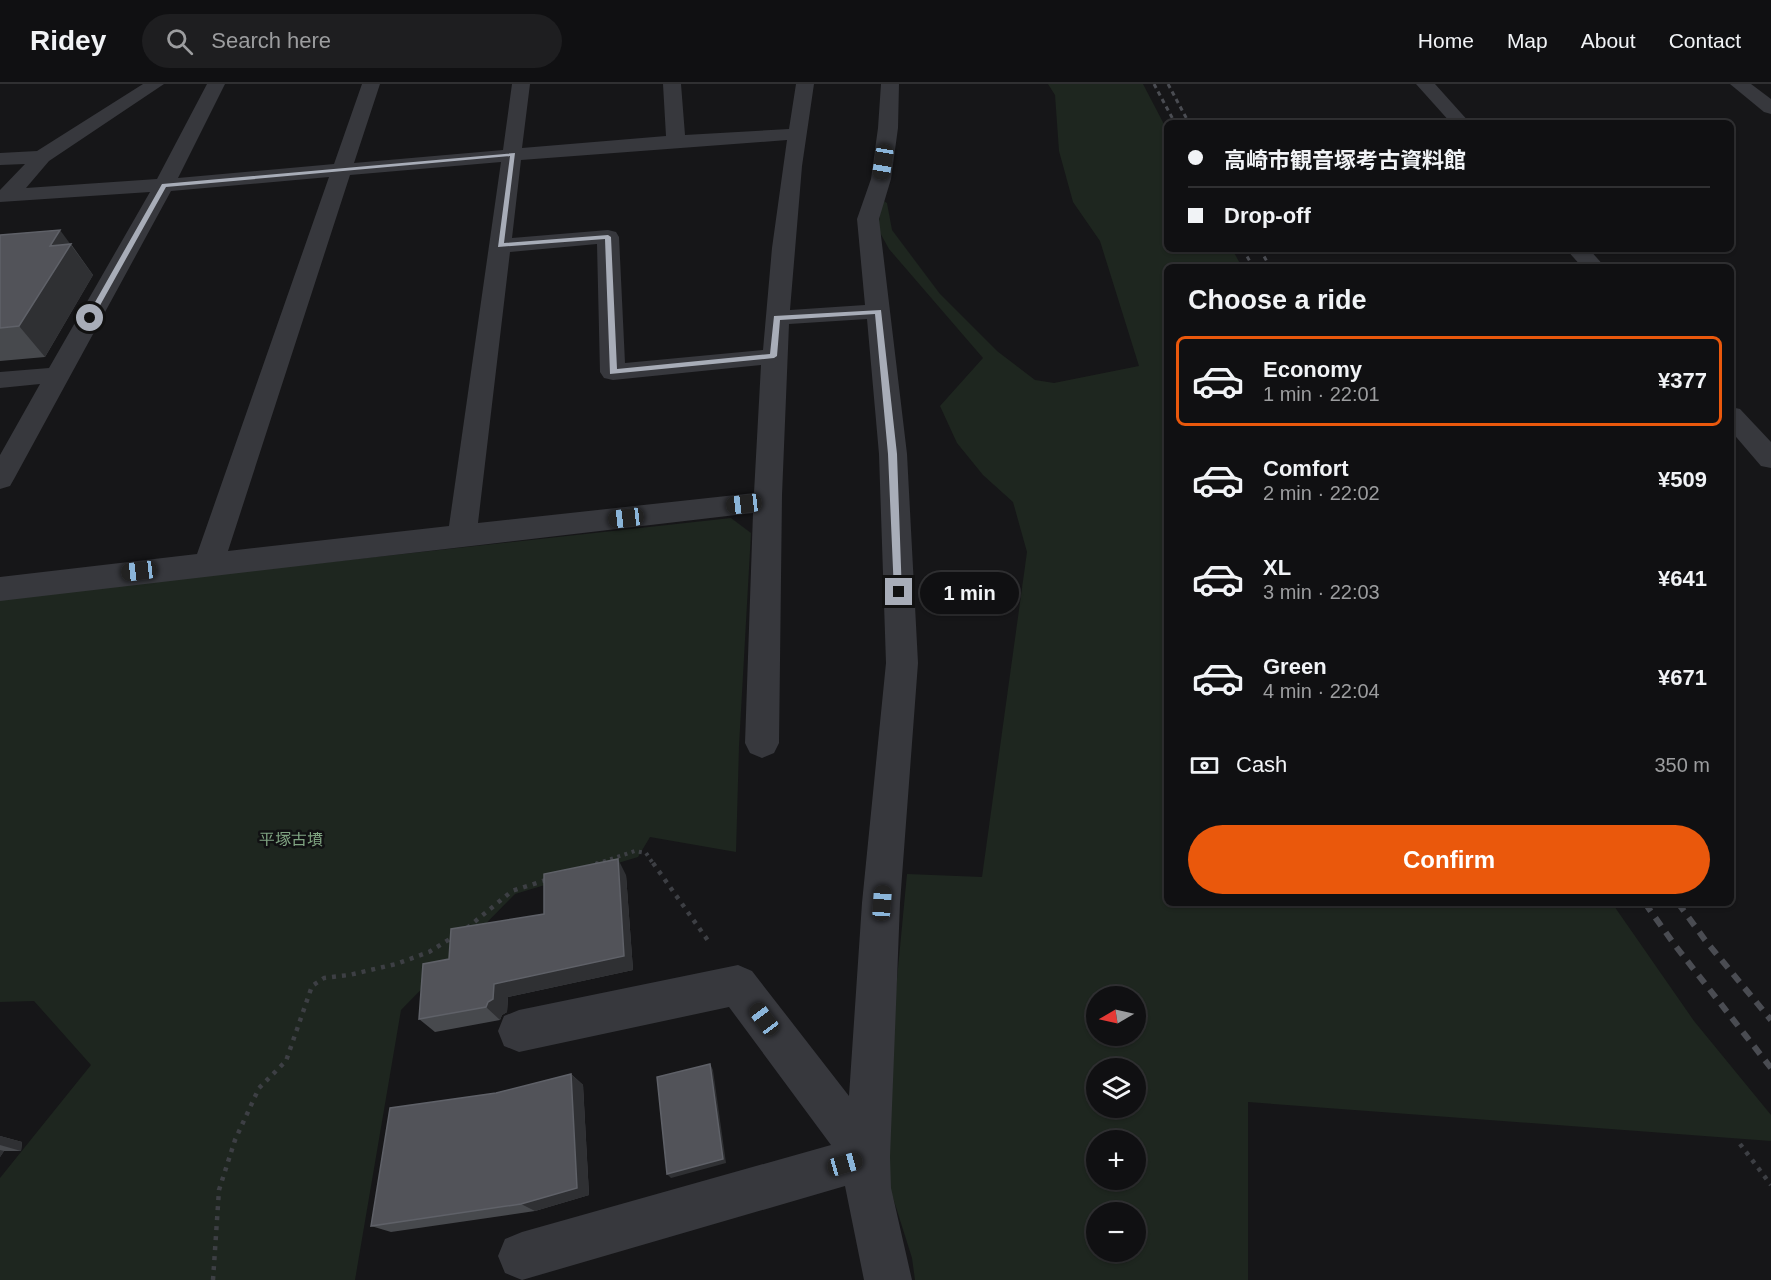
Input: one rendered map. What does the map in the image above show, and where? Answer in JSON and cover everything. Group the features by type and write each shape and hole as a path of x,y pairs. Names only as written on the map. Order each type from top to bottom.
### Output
{"street":[{"path":"4,196 42,157 155,84"},
{"path":"0,479 164,185 216,84"},
{"path":"208,562 370,84"},
{"path":"462,537 521,84"},
{"path":"672,84 676,141"},
{"path":"762,743 767,501 776,318 785,222 804,84"},
{"path":"888,1280 868,1188 868,1157 882,892 902,663 892,454 868,219 880,179 888,128 890,84"},
{"path":"1425,84 1458,120"},
{"path":"1739,84 1771,108"},
{"path":"4,196 164,185 676,141 796,134"},
{"path":"0,159 42,157"},
{"path":"500,246 608,237 613,372 774,356"},
{"path":"1581,252 1591,264"},
{"path":"776,318 878,311"},
{"path":"0,380 58,375"},
{"path":"1734,418 1771,459"},
{"path":"0,589 208,562 462,537 767,501"},
{"path":"519,1031 738,985 868,1157"},
{"path":"522,1256 868,1157"}],"path":[{"path":"590,866 635,851 646,853 738,985"},
{"path":"464,931 512,891 557,876"},
{"path":"213,1280 219,1190 235,1140 259,1088 286,1061 312,986 324,978 349,975 396,964 429,952 455,936"},
{"path":"1740,1144 1771,1185"}],"green space":[{"path":"1048,84 1143,84 1164,124 1164,252 1234,252 1240,264 1164,264 1164,906 1614,906 1694,1021 1771,1115 1771,1141 1248,1102 1248,1280 915,1280 912,1258 889,1185 882,1136 907,874 982,877 1027,552 1013,502 983,475 957,443 940,406 983,358 889,249 878,229 882,200 887,203 892,230 940,294 997,351 1035,380 1054,383 1139,366 1100,241 1073,202 1059,151 1055,95"},
{"name":"平塚古墳","path":"731,518 751,533 739,746 736,852 650,837 638,857 515,894 401,1010 355,1280 0,1280 0,1178 91,1065 34,1001 0,1002 0,598"}],"building":[{"path":"60,230 50,246 71,244 19,326 0,328 0,235"},
{"path":"618,859 624,956 494,984 493,999 486,1007 419,1019 423,964 449,959 451,929 544,914 544,874"},
{"path":"710,1064 723,1159 667,1174 657,1077"},
{"path":"571,1074 577,1188 521,1204 371,1226 390,1108 496,1093"}],"railway":[{"path":"1154,84 1173,120"},
{"path":"1168,84 1187,120"},
{"path":"1245,252 1251,264"},
{"path":"1262,252 1268,264"},
{"path":"1647,906 1771,1068"},
{"path":"1680,906 1771,1020"}],"route":[{"path":"90,318 164,185 513,154 500,246 608,237 613,372 774,356 776,318 878,311 892,454 899,592"}]}
